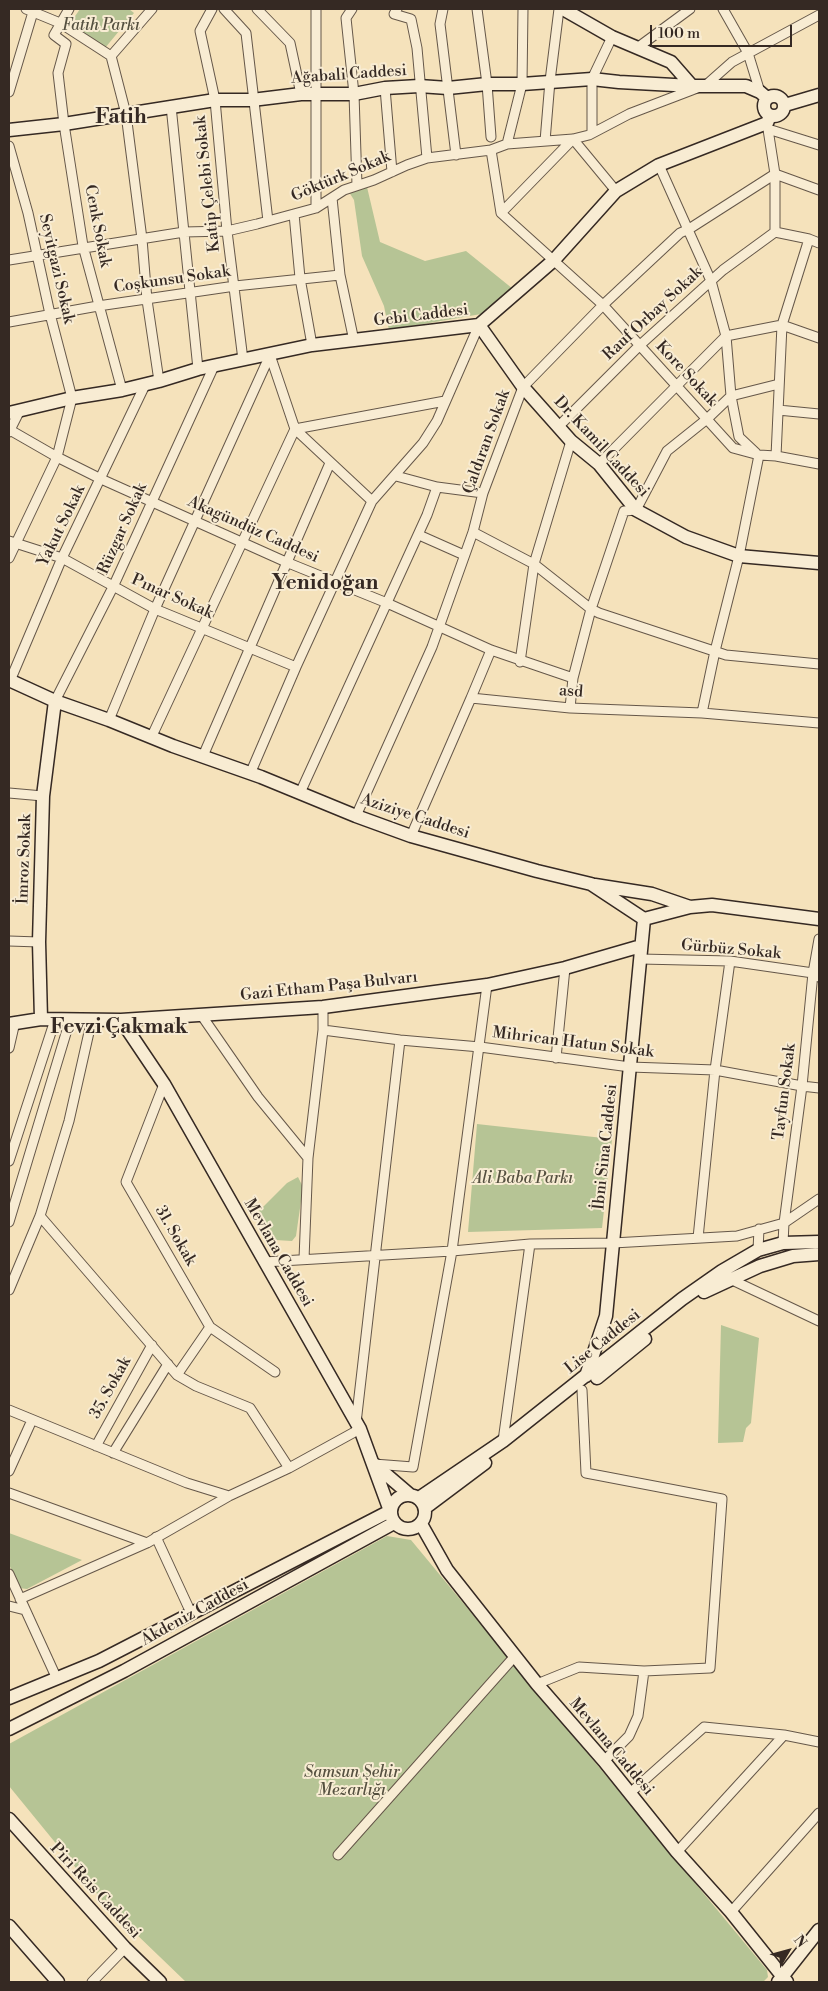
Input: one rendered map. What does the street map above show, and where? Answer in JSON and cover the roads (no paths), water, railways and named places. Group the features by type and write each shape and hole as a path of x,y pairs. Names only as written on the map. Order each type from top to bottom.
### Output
{"main road":[{"path":"563,9 612,37 671,62 705,86"},
{"name":"Ağabali Caddesi","path":"9,130 64,124 215,100 252,100 301,94 354,94 385,88 419,86 448,88 487,84 522,84 592,79 705,86 746,86 764,95 778,96 785,105"},
{"path":"764,95 768,123"},
{"path":"785,105 818,96"},
{"name":"Gebi Caddesi","path":"14,412 72,398 145,385 198,369 312,345 479,325 554,260 616,191 659,165 768,123 781,115 785,105"},
{"name":"Dr. Kamil Caddesi","path":"479,325 523,387 559,426 570,441 599,464 636,510 686,536 739,556 819,563"},
{"name":"Aziziye Caddesi","path":"10,681 55,702 109,720 151,738 411,836 536,871 591,884 644,919"},
{"name":"İmroz Sokak","path":"41,1019 39,942 43,796 55,702"},
{"path":"591,884 652,894 690,907"},
{"path":"644,919 690,907 712,905 819,919"},
{"name":"İbni Sina Caddesi","path":"586,1376 606,1316 644,919"},
{"name":"Gazi Etham Paşa Bulvarı","path":"11,1022 41,1019 121,1020 323,1007 487,985 640,952"},
{"name":"Mevlana Caddesi","path":"121,1020 164,1084 358,1426 374,1464 392,1517"},
{"name":"Lise Caddesi","path":"418,1500 503,1441 682,1299 722,1271 758,1250 783,1243 819,1242"},
{"name":"Lise Caddesi","path":"418,1500 582,1390 626,1356 683,1307 710,1288 760,1266 793,1256 819,1254"},
{"path":"374,1464 418,1500 426,1514 415,1527 404,1529 392,1517 392,1506 398,1497 418,1500"},
{"name":"Akdeniz Caddesi","path":"9,1698 99,1661 392,1517"},
{"name":"Akdeniz Caddesi","path":"9,1729 124,1671 392,1517"},
{"name":"Mevlana Caddesi","path":"415,1527 514,1656 604,1760 677,1852 731,1912 782,1981"},
{"name":"Piri Reis Caddesi","path":"9,1819 125,1948 160,1982"},
{"path":"9,1926 58,1982"},
{"path":"782,1981 819,1930"}],"street":[{"path":"60,23 69,9"},
{"path":"111,56 152,9"},
{"name":"Katip Çelebi Sokak","path":"212,9 200,31 215,100 227,231 243,360"},
{"path":"224,9 246,33 252,100 268,221"},
{"path":"257,9 290,43 301,94"},
{"path":"316,9 316,208"},
{"path":"352,9 346,18 354,94 357,185"},
{"path":"397,9 394,14 411,19 417,48 427,158"},
{"path":"443,9 440,24 456,154"},
{"path":"477,9 487,84 490,137"},
{"path":"507,144 522,84 522,9"},
{"path":"545,141 559,9"},
{"path":"637,48 690,9"},
{"path":"723,9 748,53 764,95"},
{"path":"9,92 29,11 60,23 111,56 126,114 142,239 147,300 159,381"},
{"path":"705,86 732,62 819,16"},
{"name":"Cenk Sokak","path":"60,23 54,35 66,44 58,73 83,246 122,390"},
{"path":"592,133 592,79 612,37"},
{"name":"Göktürk Sokak","path":"9,260 83,246 184,232 227,231 268,221 316,208 357,185 427,158 491,150 507,144 572,139 592,133 628,114 705,86"},
{"path":"385,88 392,172"},
{"path":"171,106 198,369"},
{"path":"768,123 819,145"},
{"path":"768,123 775,174 775,232 819,243"},
{"path":"501,213 572,139 616,191"},
{"name":"Seyitgazi Sokak","path":"9,146 28,213 50,314 72,398"},
{"path":"491,150 501,213"},
{"path":"659,165 711,281 726,336 731,396 739,437 760,455 739,556 715,651 702,713"},
{"path":"775,174 819,190"},
{"name":"Çaldıran Sokak","path":"356,816 432,647 473,532 483,494 523,387 603,305 680,233 775,174"},
{"path":"332,198 340,275 354,341"},
{"name":"Kore Sokak","path":"501,213 603,305 733,448 760,455 776,456"},
{"path":"294,214 300,278 312,345"},
{"name":"Rauf Orbay Sokak","path":"559,426 639,346 723,270 775,232"},
{"path":"809,239 782,325 776,456 819,464"},
{"name":"Coşkunsu Sokak","path":"9,322 98,306 235,286 340,275"},
{"path":"250,774 296,667 372,501 396,476 423,443 437,421 479,325"},
{"path":"599,464 726,336 782,325 819,338"},
{"path":"270,355 295,429 372,501"},
{"path":"109,720 155,608 270,355"},
{"name":"Rüzgar Sokak","path":"55,702 113,587 214,366"},
{"path":"570,708 573,678 591,609 624,511 636,510 667,451 707,419 731,396 779,384"},
{"name":"Yakut Sokak","path":"10,681 62,558 145,385"},
{"path":"9,558 12,543 57,457 72,398"},
{"path":"295,429 445,401"},
{"path":"778,410 819,414"},
{"path":"9,431 14,412"},
{"path":"151,738 201,627 295,429"},
{"name":"Akagündüz Caddesi","path":"9,431 101,479 286,562 387,603 490,650 520,662 573,678"},
{"path":"520,662 534,564 570,441"},
{"path":"203,756 330,463"},
{"path":"396,476 437,487 483,494"},
{"path":"300,793 419,534 437,487"},
{"path":"473,532 534,564 591,609 726,655 819,664"},
{"path":"419,534 464,555"},
{"name":"Pınar Sokak","path":"12,543 62,558 155,608 296,667"},
{"path":"411,836 490,650"},
{"name":"asd","path":"471,698 570,708 702,713 819,723"},
{"path":"9,793 43,796"},
{"name":"Tayfun Sokak","path":"783,1243 819,939"},
{"path":"9,941 39,942"},
{"name":"Gürbüz Sokak","path":"640,952 730,961 816,975"},
{"path":"698,1238 715,1070 730,961"},
{"path":"556,1058 565,968"},
{"path":"374,1464 413,1467 452,1251 487,985"},
{"path":"304,1259 308,1158 323,1007"},
{"path":"202,1016 258,1098 308,1158"},
{"path":"9,1290 40,1216 69,1121 92,1019"},
{"path":"9,1161 13,1138 55,1020"},
{"path":"9,1222 70,1020"},
{"path":"9,1048 11,1022"},
{"name":"Mihrican Hatun Sokak","path":"322,1030 400,1040 480,1047 630,1067 715,1070 819,1088"},
{"path":"20,1599 147,1543 229,1496 290,1468 358,1426 400,1040"},
{"name":"31. Sokak","path":"164,1084 126,1182 210,1327 276,1372"},
{"path":"264,1262 452,1251 530,1244 613,1243 737,1236 784,1223 819,1199"},
{"path":"40,1216 177,1375 196,1386 250,1408 290,1468"},
{"path":"758,1250 759,1229"},
{"path":"503,1441 530,1244"},
{"path":"730,1279 819,1321"},
{"path":"177,1375 210,1327"},
{"name":"35. Sokak","path":"96,1446 152,1345"},
{"path":"112,1453 168,1364"},
{"path":"537,1684 579,1667 644,1671 710,1668 722,1499 586,1473 582,1390"},
{"path":"9,1410 187,1483 229,1496"},
{"path":"9,1471 32,1420"},
{"path":"9,1493 147,1543"},
{"path":"156,1537 192,1615"},
{"path":"9,1574 58,1679"},
{"path":"9,1606 26,1610"},
{"path":"338,1855 514,1656"},
{"path":"604,1760 629,1736 635,1723 638,1716 644,1671"},
{"path":"630,1793 704,1727 784,1735 819,1742"},
{"path":"677,1852 784,1735"},
{"path":"731,1912 819,1813"},
{"path":"92,1982 125,1948"}],"district":[{"name":"Fatih","path":"121,118"},
{"name":"Yenidoğan","path":"325,584"},
{"name":"Fevzi Çakmak","path":"119,1028"}],"park label":[{"name":"Fatih Parkı","path":"101,26"},
{"name":"Ali Baba Parkı","path":"523,1179"},
{"name":"Samsun Şehir Mezarlığı","path":"352,1782"}]}
